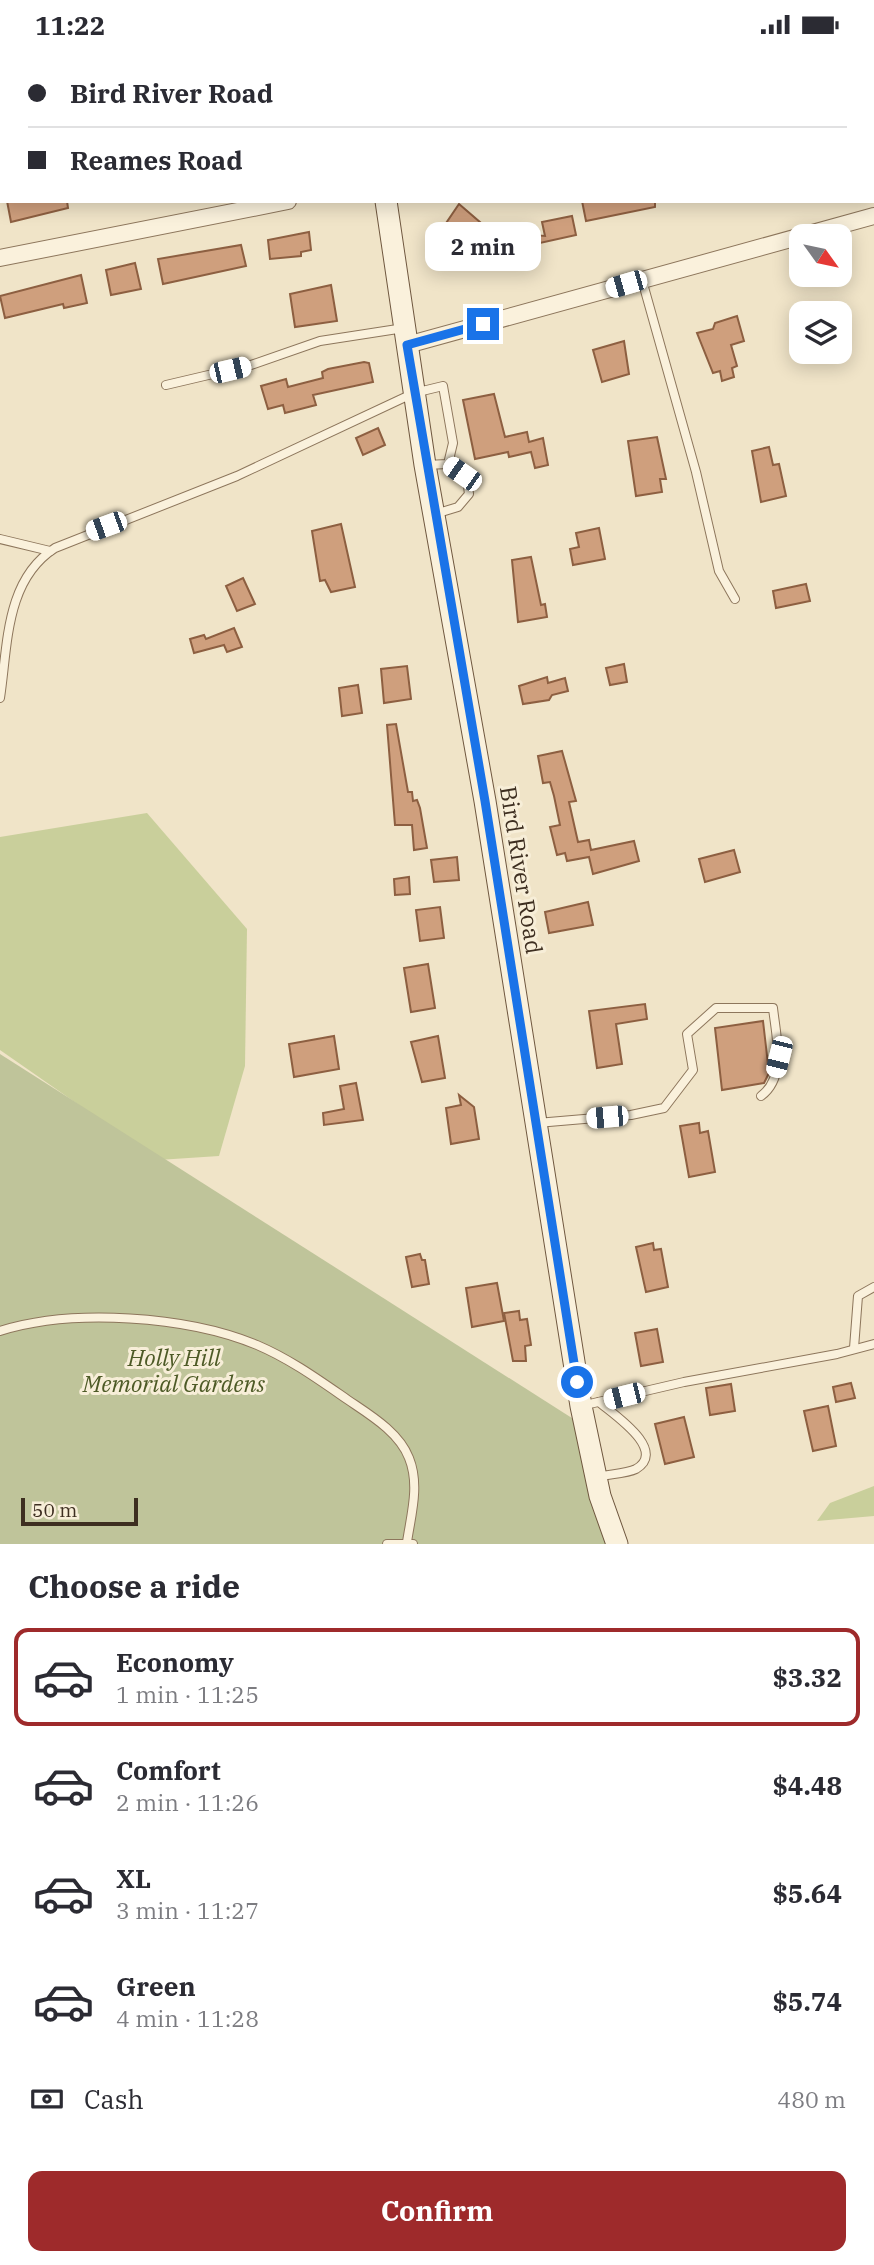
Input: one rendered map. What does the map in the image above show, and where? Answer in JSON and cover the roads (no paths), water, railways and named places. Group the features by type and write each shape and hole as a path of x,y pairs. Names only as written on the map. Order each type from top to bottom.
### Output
{"street":[{"path":"0,258 239,205 264,203"},
{"name":"Bird River Road","path":"386,203 425,465 485,801 534,1123 590,1404 596,1477 617,1544"},
{"path":"406,336 642,280 870,211"}],"lane":[{"path":"642,280 696,472 719,571 735,599"},
{"path":"166,385 251,365 320,341 406,336"},
{"path":"0,698 12,610 30,571 50,551 80,536 237,476 414,393 443,386 453,443 449,464"},
{"path":"425,465 449,464 467,479 469,494 458,507 434,515"},
{"path":"0,539 50,551"},
{"path":"534,1123 631,1115 664,1108 693,1070 687,1034 716,1007 773,1008 779,1057 771,1089 761,1096"},
{"path":"854,1348 858,1296 874,1287"},
{"path":"0,1331 74,1319 140,1320 231,1337 280,1356 367,1413 403,1446 414,1480 410,1543 387,1544"},
{"path":"590,1404 684,1382 837,1354 874,1344"},
{"path":"590,1404 642,1440 646,1453 643,1462 634,1470 596,1477"}],"park label":[{"name":"Holly Hill Memorial Gardens","path":"174,1371"}]}
